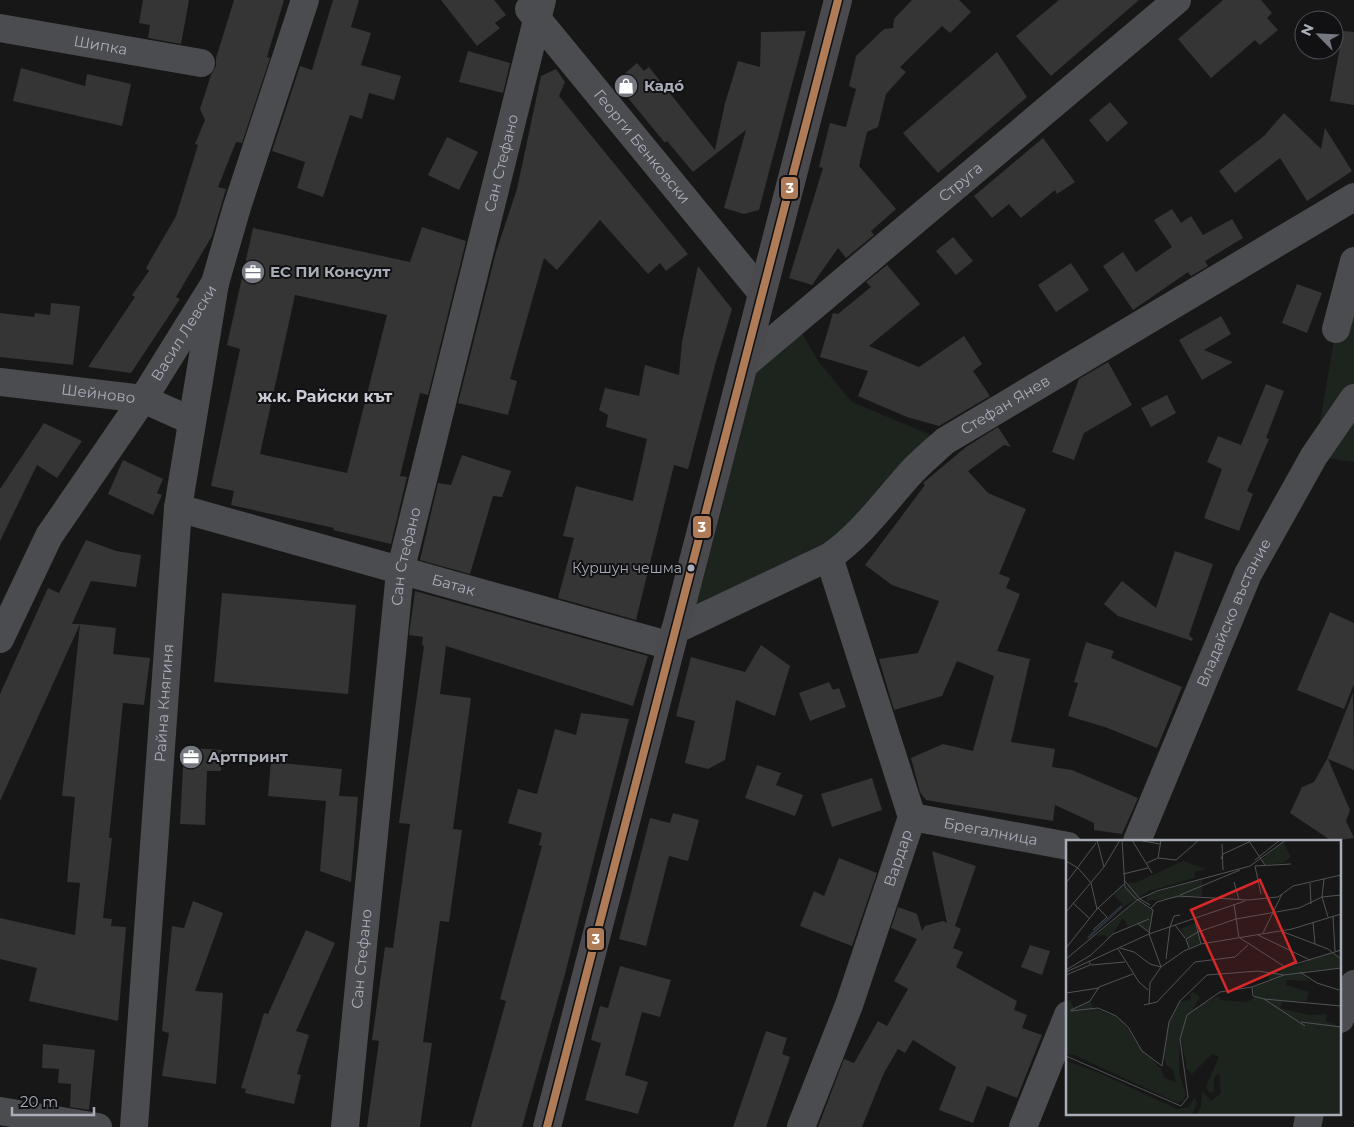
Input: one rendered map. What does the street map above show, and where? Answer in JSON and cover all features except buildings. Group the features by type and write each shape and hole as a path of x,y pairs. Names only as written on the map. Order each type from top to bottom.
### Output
{"street":[{"name":"Васил Левски","path":"0,639 49,536 143,399 215,283 237,207 304,0"},
{"name":"Струга","path":"745,364 1177,0"},
{"name":"Георги Бенковски","path":"534,6 762,293"},
{"name":"Сан Стефано","path":"345,1127 400,572 534,6"},
{"path":"547,1127 762,293 841,6"},
{"name":"Шипка","path":"0,28 201,63"},
{"name":"Стефан Янев","path":"673,638 829,557 844,547 874,518 909,475 945,441 1354,197"},
{"path":"1336,329 1354,261"},
{"name":"Райна Княгиня","path":"134,1127 178,508 215,283"},
{"name":"Шейново","path":"0,382 143,399 192,421"},
{"name":"Владайско въстание","path":"1137,840 1248,574 1314,456 1354,398"},
{"name":"Батак","path":"178,508 400,572 673,638"},
{"name":"Вардар","path":"801,1127 849,1005 912,817 829,557"},
{"name":"Брегалница","path":"912,817 1066,846"},
{"path":"1342,1014 1354,984"},
{"path":"1023,1127 1066,1020"},
{"path":"0,1111 98,1127"},
{"path":"1307,1127 1310,1114"}],"shaded area":[{"path":"1354,261 1354,462 1314,456 1336,329"},
{"name":"Куршун чешма","path":"796,323 818,361 852,402 945,441 873,518 675,630 745,364"}],"transit line":[{"name":"3","path":"547,1127 838,0"}],"place":[{"name":"Кадó","path":"626,86"},
{"name":"ЕС ПИ Консулт","path":"253,272"},
{"name":"Куршун чешма","path":"691,568"},
{"name":"Артпринт","path":"191,757"}],"district":[{"name":"ж.к. Райски кът","path":"325,396"}]}
